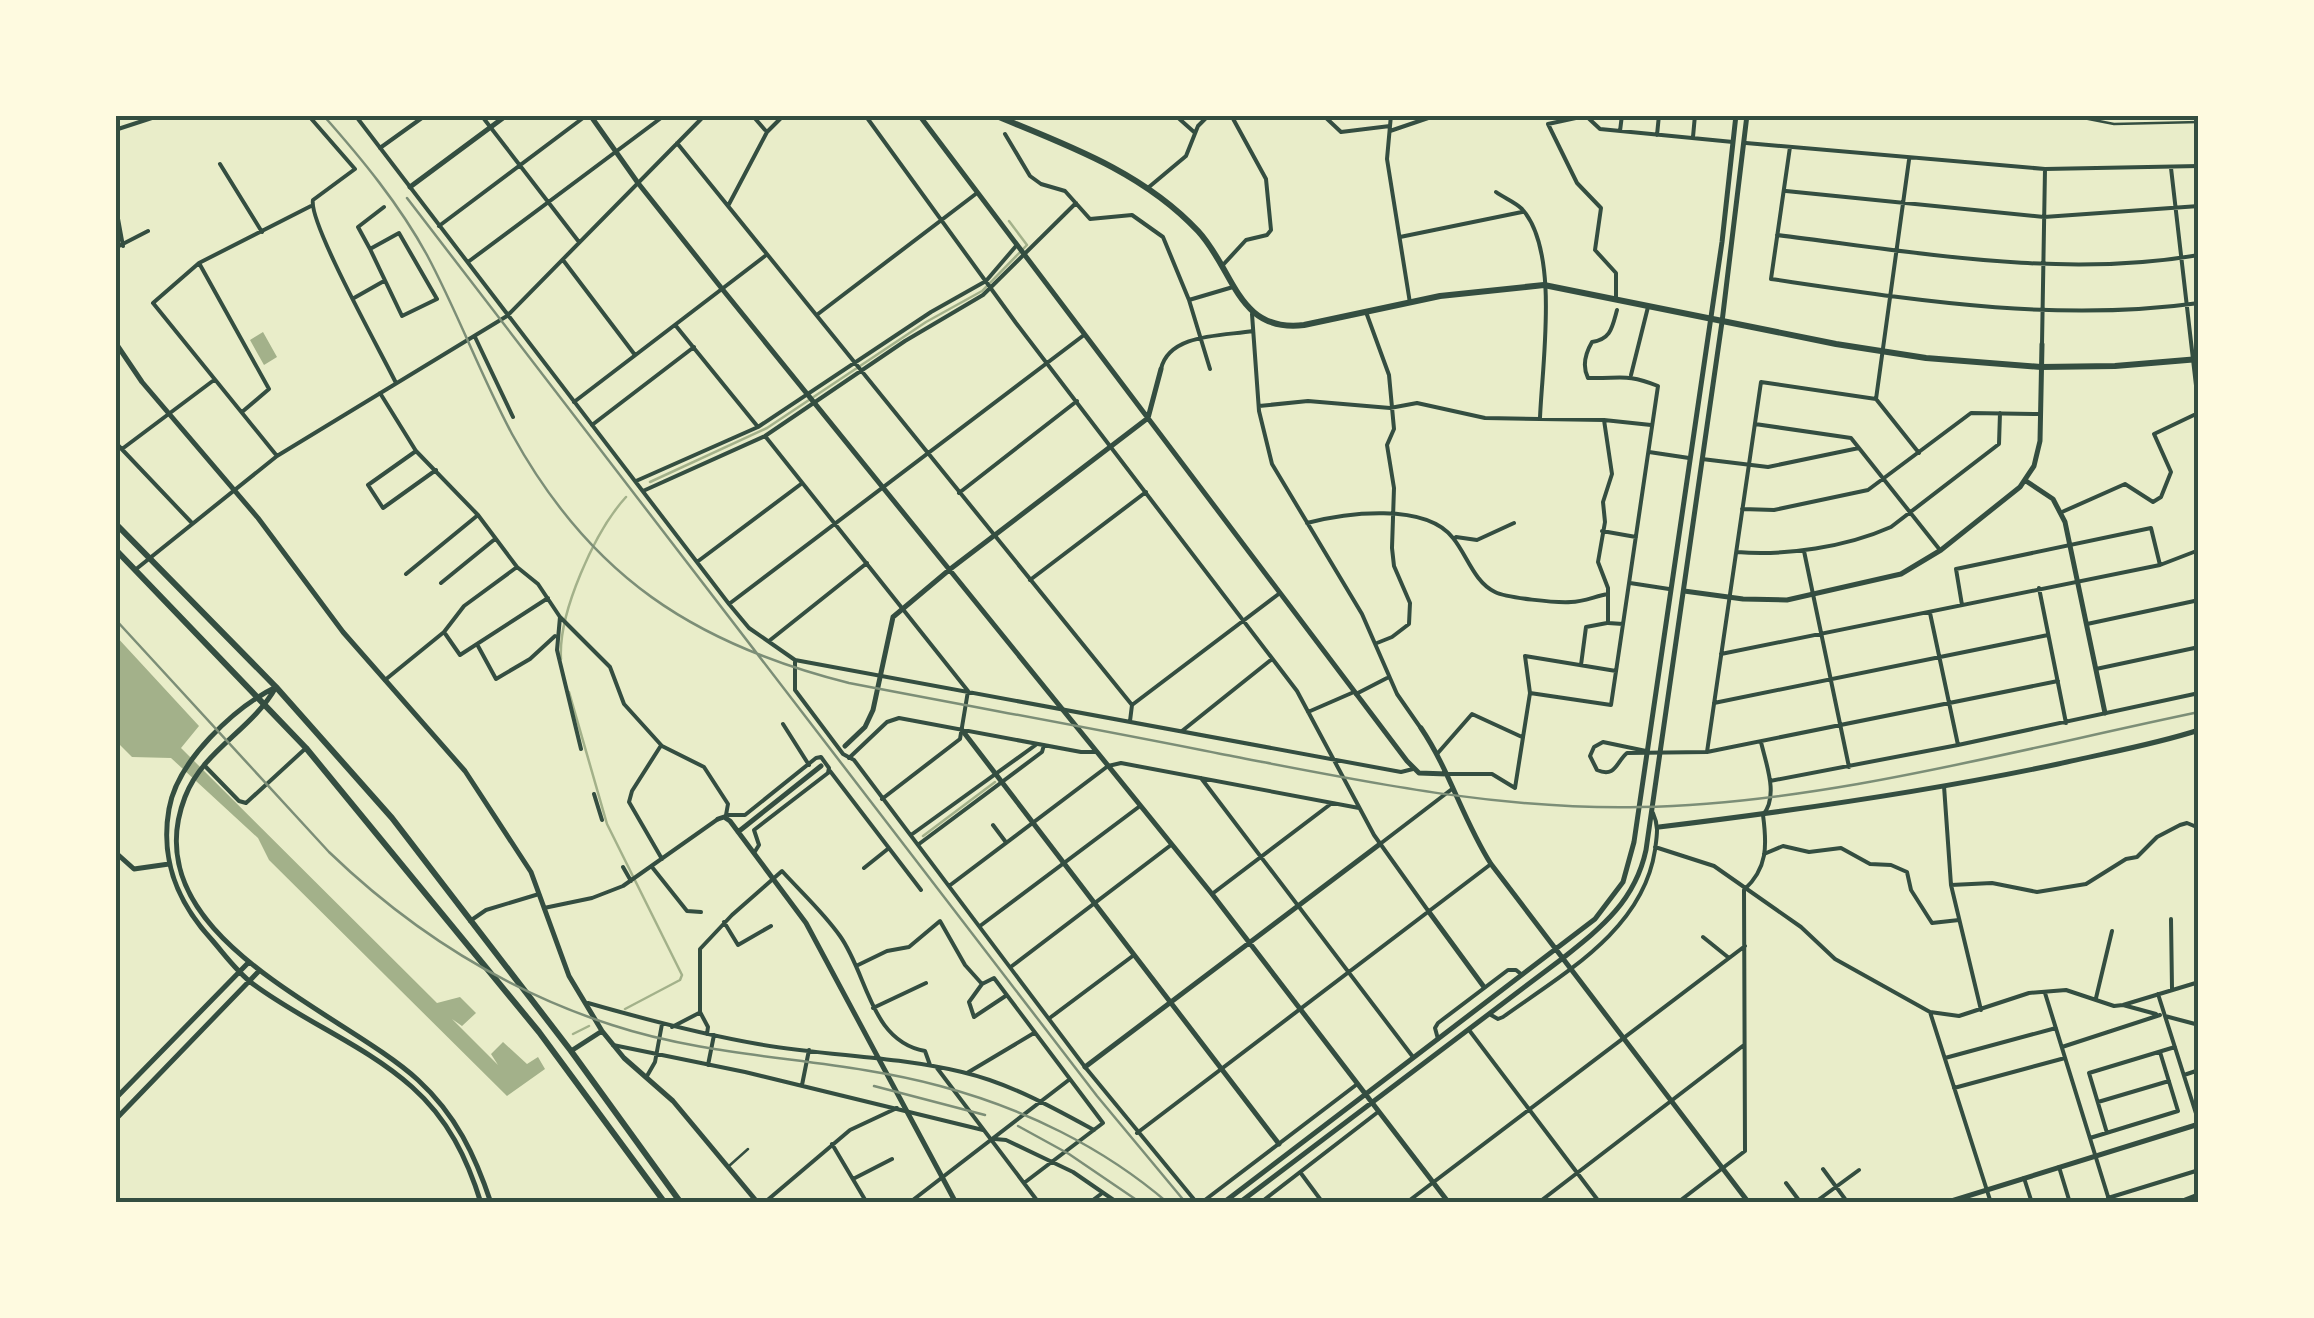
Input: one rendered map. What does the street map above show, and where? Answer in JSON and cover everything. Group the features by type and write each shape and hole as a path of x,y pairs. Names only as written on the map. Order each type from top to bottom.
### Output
{"main road":[{"path":"994,115 1118,169 1149,187 1192,225 1252,314 1288,326 1490,289 1544,285 1880,352 2041,367 2196,360"},
{"path":"115,523 276,687 384,808 571,1051 680,1203"},
{"path":"115,549 306,748 528,1018 664,1203"}],"street":[{"path":"115,130 161,115"},
{"path":"308,115 355,169 312,200 310,206 321,236 396,383"},
{"path":"355,115 748,628 796,660 1402,772 1413,769"},
{"path":"380,148 426,115"},
{"path":"482,115 580,243"},
{"path":"410,188 507,115"},
{"path":"439,226 588,115 723,290 1212,894 1449,1203"},
{"path":"468,262 665,115"},
{"path":"135,570 276,456 507,316 705,115"},
{"path":"752,115 767,132"},
{"path":"728,206 767,132 784,115"},
{"path":"865,115 989,286 1297,691 1380,844 1484,987"},
{"path":"919,115 1413,769 1429,775 1492,774 1515,788 1530,693 1524,656 1616,671"},
{"path":"1175,115 1195,133"},
{"path":"1149,187 1186,156 1195,133 1209,115"},
{"path":"1222,266 1246,240 1271,230 1266,179 1231,115"},
{"path":"1323,115 1340,132 1390,129 1437,115"},
{"path":"1391,115 1387,159 1410,303"},
{"path":"1616,298 1616,272 1595,250 1601,208 1577,183 1548,124 1585,115 1600,129 1734,142"},
{"path":"1620,131 1622,115"},
{"path":"1657,135 1658,115"},
{"path":"1693,138 1695,115"},
{"path":"1223,1203 1602,911 1626,876 1690,458 1736,115"},
{"path":"1239,1203 1563,958 1608,922 1629,896 1644,861 1722,322 1747,115"},
{"path":"2068,115 2114,124 2199,122"},
{"path":"1005,134 1030,176 1041,184 1065,190 1090,219 1132,215 1163,236 1190,300 1210,369"},
{"path":"677,142 1132,705"},
{"path":"1746,143 2045,169 2199,166"},
{"path":"1790,147 1771,279 1973,307 2043,310 2199,303"},
{"path":"1876,399 1910,158"},
{"path":"220,164 262,232"},
{"path":"2061,513 2125,484 2153,502 2162,496 2171,472 2154,434 2196,414 2196,360 2171,168"},
{"path":"1683,590 1729,598 1788,600 1901,574 1940,550 2026,480 2038,458 2045,169"},
{"path":"1784,191 2044,218 2199,206"},
{"path":"1496,192 1523,212 1542,250 1540,420"},
{"path":"817,314 978,193"},
{"path":"115,202 123,246"},
{"path":"636,480 758,427 940,318 989,286 1021,250 1076,203"},
{"path":"276,456 153,304 199,263 310,206"},
{"path":"370,249 400,233 437,299 402,316 358,227 384,207"},
{"path":"1400,237 1523,212"},
{"path":"115,248 148,232"},
{"path":"1777,235 2045,264 2199,254"},
{"path":"643,490 765,436 858,366 989,286 1021,250"},
{"path":"574,402 767,255"},
{"path":"563,260 635,355"},
{"path":"199,263 270,389 241,413"},
{"path":"354,298 384,281"},
{"path":"1190,300 1235,286"},
{"path":"1631,375 1649,306"},
{"path":"1530,693 1611,704 1658,386 1631,375 1588,378 1585,354 1592,342 1603,340 1612,332 1617,310"},
{"path":"1366,312 1389,376 1394,428 1387,445 1394,488 1394,566 1410,603 1409,624 1377,643"},
{"path":"1252,314 1259,406 1272,464 1377,643 1397,694 1437,754 1471,830 1491,864 1749,1203"},
{"path":"676,326 758,427"},
{"path":"845,746 869,720 889,625 902,606 1148,418 1168,351 1202,339 1253,331"},
{"path":"729,604 1084,335"},
{"path":"474,337 512,416"},
{"path":"115,342 168,414 235,488 336,623 477,788 523,858 569,976 602,1031 673,1101 761,1203 850,1130 901,1109"},
{"path":"592,424 694,348"},
{"path":"122,449 214,380"},
{"path":"1707,752 1762,382 1876,399 1919,453"},
{"path":"380,393 416,452 478,515 517,567 610,668 624,704 662,746 704,768 728,804 729,811 721,818 633,880 606,894 544,908"},
{"path":"959,493 1078,401"},
{"path":"1259,406 1308,401 1390,408 1417,402 1463,414 1652,426"},
{"path":"1742,509 1774,510 1855,494 1885,479 1970,413 2040,414"},
{"path":"1736,552 1774,554 1871,535 1912,514 2000,444 2000,414"},
{"path":"1604,420 1612,474 1603,502 1605,522 1598,562 1608,594 1608,623"},
{"path":"1755,424 1851,438 1940,550"},
{"path":"765,436 968,691 960,739 882,798"},
{"path":"115,442 192,523"},
{"path":"1702,459 1749,466 1780,465 1859,448"},
{"path":"416,452 368,485 383,508 436,470"},
{"path":"1649,452 1690,458"},
{"path":"2026,480 2053,500 2061,513 2104,713"},
{"path":"697,562 803,483"},
{"path":"1030,581 1146,492"},
{"path":"406,574 478,515"},
{"path":"1306,523 1340,516 1416,516 1439,525 1458,539 1477,540 1514,523"},
{"path":"1962,605 1956,569 2070,544 2151,528 2160,565"},
{"path":"1602,531 1636,537"},
{"path":"1452,535 1484,586 1510,598 1572,602 1608,594"},
{"path":"441,583 496,538"},
{"path":"1804,549 1849,766"},
{"path":"1721,654 2160,565 2199,550"},
{"path":"770,641 867,563"},
{"path":"384,680 444,632 464,606 517,567"},
{"path":"1630,583 1670,589"},
{"path":"2039,588 2066,723"},
{"path":"1130,721 1132,705 1280,593"},
{"path":"444,632 460,655 548,598"},
{"path":"2086,624 2199,600"},
{"path":"1930,612 1958,745"},
{"path":"478,646 496,679 530,659 557,634 563,620"},
{"path":"1581,665 1586,627 1623,624"},
{"path":"557,634 558,656 580,749"},
{"path":"1714,703 2048,634"},
{"path":"2096,670 2199,647"},
{"path":"1182,730 1272,658"},
{"path":"796,660 795,690 1012,966 1136,1133 1199,1203 1358,1084"},
{"path":"1308,712 1389,677"},
{"path":"1646,752 1604,742 1594,747 1590,756 1597,770 1608,772 1617,768 1628,753 1707,752 2058,681"},
{"path":"276,687 257,696 194,756 182,773 168,816 171,877 186,908 250,981 386,1066 418,1093 458,1143 482,1203"},
{"path":"276,687 266,705 203,764 188,790 176,830 183,874 202,912 258,972 390,1058 432,1093 462,1132 491,1203"},
{"path":"1770,780 1958,745 2199,693"},
{"path":"1437,754 1472,714 1522,737"},
{"path":"849,758 887,722 899,718 1096,752"},
{"path":"783,724 809,765"},
{"path":"962,730 1278,1144"},
{"path":"1658,827 1763,815 1944,786 2199,730"},
{"path":"1677,1203 1745,1151 1744,890 1759,876 1764,854 1763,815 1768,810 1770,780 1761,741"},
{"path":"911,836 1041,744"},
{"path":"918,845 1042,752 1041,744"},
{"path":"662,746 632,790 629,802 662,860"},
{"path":"203,764 246,804 306,748"},
{"path":"721,818 745,815 821,757 921,890"},
{"path":"949,886 1108,766 1121,763 1359,808"},
{"path":"738,832 821,766"},
{"path":"754,853 759,845 754,830 830,771"},
{"path":"1202,778 1413,1058"},
{"path":"1944,786 1951,886 1980,1010"},
{"path":"1085,1067 1452,789"},
{"path":"594,794 602,820"},
{"path":"1212,894 1332,803"},
{"path":"980,926 1140,805"},
{"path":"1490,1014 1504,1017 1606,939 1627,917 1644,889 1656,847 1658,827 1650,809"},
{"path":"721,818 738,832 806,923 901,1109 956,1203"},
{"path":"993,825 1006,842"},
{"path":"1951,886 1992,883 2037,892 2086,884 2126,859 2138,857 2157,837 2180,825 2199,828"},
{"path":"1012,966 1172,844"},
{"path":"1764,854 1783,846 1808,852 1841,848 1870,864 1908,872 1911,890 1932,923 1959,920"},
{"path":"1656,847 1714,866 1801,927 1835,958 1930,1012 1959,1016 2044,991 2066,990 2199,1025"},
{"path":"864,868 889,848"},
{"path":"115,852 134,869 169,864"},
{"path":"1136,1133 1491,864"},
{"path":"623,867 633,880"},
{"path":"652,867 687,911 701,912"},
{"path":"708,1065 711,1034 700,1012 698,955 704,942 782,871 838,933 873,1008 905,1048 925,1051 1039,1203"},
{"path":"470,921 486,910 539,894"},
{"path":"2170,919 2172,990"},
{"path":"856,966 886,951 909,946 940,921 965,965 982,984"},
{"path":"724,922 738,945 771,926"},
{"path":"2096,998 2112,931"},
{"path":"1703,937 1729,958"},
{"path":"1406,1203 1745,946"},
{"path":"1051,1018 1134,955"},
{"path":"115,1099 248,963"},
{"path":"1438,1039 1438,1022 1510,969 1521,974"},
{"path":"115,1120 258,972"},
{"path":"1007,995 974,1017 969,1002 982,984 994,978 1007,995 1034,1032 1104,1122 1024,1183"},
{"path":"873,1008 926,982"},
{"path":"2122,1005 2199,982"},
{"path":"2044,991 2109,1200 2199,1170"},
{"path":"1945,1203 2199,1124 2196,1103 2162,1016 2158,994"},
{"path":"583,1002 672,1027 967,1073 1041,1100 1094,1130"},
{"path":"672,1027 700,1012"},
{"path":"1930,1012 1990,1203"},
{"path":"2062,1047 2162,1016"},
{"path":"646,1076 654,1068 662,1024"},
{"path":"1945,1058 2056,1028"},
{"path":"1469,1030 1600,1203"},
{"path":"571,1051 602,1031"},
{"path":"967,1073 1034,1032"},
{"path":"613,1044 983,1130"},
{"path":"1538,1203 1745,1044"},
{"path":"2106,1133 2089,1073 2175,1047"},
{"path":"802,1086 809,1050"},
{"path":"2090,1138 2178,1111 2160,1052"},
{"path":"1954,1088 2065,1058"},
{"path":"2184,1075 2199,1070"},
{"path":"909,1203 1070,1079"},
{"path":"2098,1102 2169,1082"},
{"path":"1260,1203 1378,1112"},
{"path":"993,1138 1006,1140 1052,1162 1118,1203"},
{"path":"832,1144 867,1203"},
{"path":"728,1166 748,1149"},
{"path":"852,1179 892,1159"},
{"path":"2058,1167 2070,1203"},
{"path":"1823,1170 1848,1203"},
{"path":"1814,1203 1859,1170"},
{"path":"1300,1172 1323,1203"},
{"path":"2024,1178 2032,1203"},
{"path":"1786,1184 1801,1203"},
{"path":"1089,1203 1103,1192"},
{"path":"2176,1203 2199,1194"}],"shaded area":[{"path":"263,332 277,357 264,365 250,340"},
{"path":"115,635 199,726 181,748 437,1003 460,997 476,1013 462,1026 452,1019 498,1065 491,1054 503,1042 527,1064 538,1057 545,1069 507,1096 269,860 258,838 171,758 132,757 115,740"}],"waterway":[{"path":"650,482 767,428 926,322 982,291 1027,245 1009,221"},
{"path":"561,659 572,596 602,530 626,497"},
{"path":"569,692 607,824 682,975 680,980 625,1009"},
{"path":"923,836 995,782"},
{"path":"573,1034 589,1026"}],"railway":[{"path":"323,115 379,182 416,236 512,434 576,527 612,565 695,625 793,667 849,683 1377,783 1481,799 1586,807 1709,804 1850,785 2199,712"},
{"path":"407,198 1097,1096 1186,1203"},
{"path":"115,619 329,852 392,907 496,975 572,1011 652,1036 900,1076 971,1095 1031,1118 1089,1147 1168,1203"},
{"path":"874,1086 985,1115"},
{"path":"1018,1126 1069,1154 1141,1203"}]}
